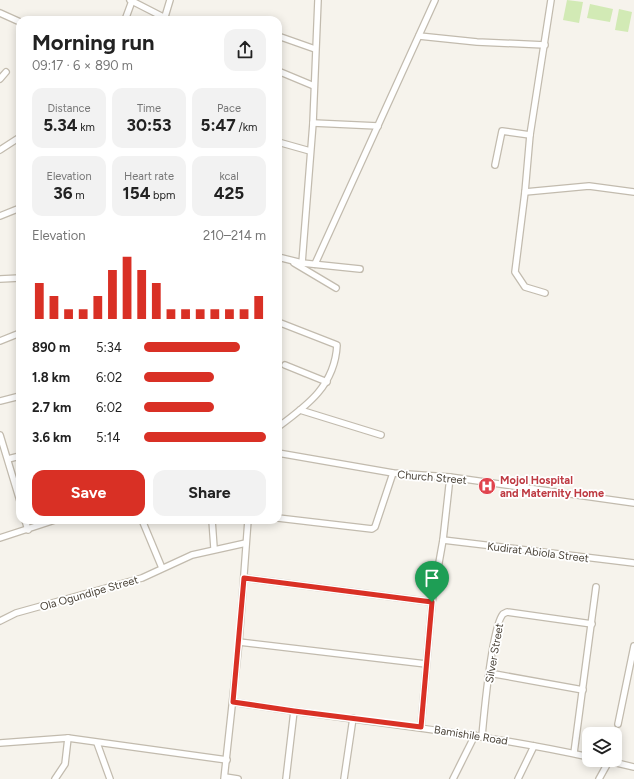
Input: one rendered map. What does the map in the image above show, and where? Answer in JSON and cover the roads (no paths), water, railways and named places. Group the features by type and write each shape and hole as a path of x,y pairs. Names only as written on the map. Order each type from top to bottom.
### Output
{"street":[{"path":"167,16 170,0"},
{"path":"302,263 313,123 318,0"},
{"path":"315,264 435,0"},
{"path":"546,293 525,287 515,272 525,192 530,135 551,0"},
{"path":"127,16 133,1 160,16"},
{"path":"0,14 16,20"},
{"path":"419,36 477,42 545,45"},
{"path":"282,37 315,49"},
{"path":"0,79 6,72"},
{"path":"282,73 314,86"},
{"path":"313,123 378,126"},
{"path":"495,165 502,131 530,135"},
{"path":"0,150 16,140"},
{"path":"282,143 310,151"},
{"path":"525,192 589,186 634,192"},
{"path":"0,216 16,210"},
{"path":"282,258 302,263 360,269"},
{"path":"290,260 336,288"},
{"path":"0,279 16,278"},
{"path":"282,324 337,345 333,370 327,382 300,410 282,425"},
{"path":"0,342 16,335"},
{"path":"285,365 327,382"},
{"path":"0,401 16,397"},
{"path":"300,410 381,435"},
{"path":"0,436 16,487"},
{"name":"Church Street","path":"282,454 393,473 450,477 634,503"},
{"path":"8,459 16,457"},
{"path":"282,519 360,529 372,529 375,527 393,473"},
{"path":"421,727 432,602 443,540 450,477"},
{"path":"26,524 28,530"},
{"path":"0,538 44,524"},
{"path":"144,524 162,568"},
{"path":"212,524 214,548"},
{"path":"238,779 224,778 239,642 248,524"},
{"name":"Kudirat Abiola Street","path":"443,540 634,563"},
{"name":"Ola Ogundipe Street","path":"0,620 16,613 115,587 142,578 192,554 214,548 246,543"},
{"path":"244,578 432,602"},
{"path":"574,753 596,587"},
{"name":"Silver Street","path":"482,736 489,673 498,625 503,614 507,612 592,624"},
{"path":"239,642 426,664"},
{"path":"618,724 634,646"},
{"path":"489,673 583,690"},
{"name":"Bamishile Road","path":"233,702 476,735 582,755"},
{"path":"286,779 294,711"},
{"path":"344,779 353,718"},
{"path":"453,779 476,735"},
{"path":"0,743 68,738 227,760"},
{"path":"55,779 64,764 68,738"},
{"path":"97,743 110,779"},
{"path":"518,779 534,746"},
{"path":"622,764 634,767"},
{"path":"598,779 604,767"}],"place":[{"name":"Mojol Hospital and Maternity Home","path":"487,486"}]}
